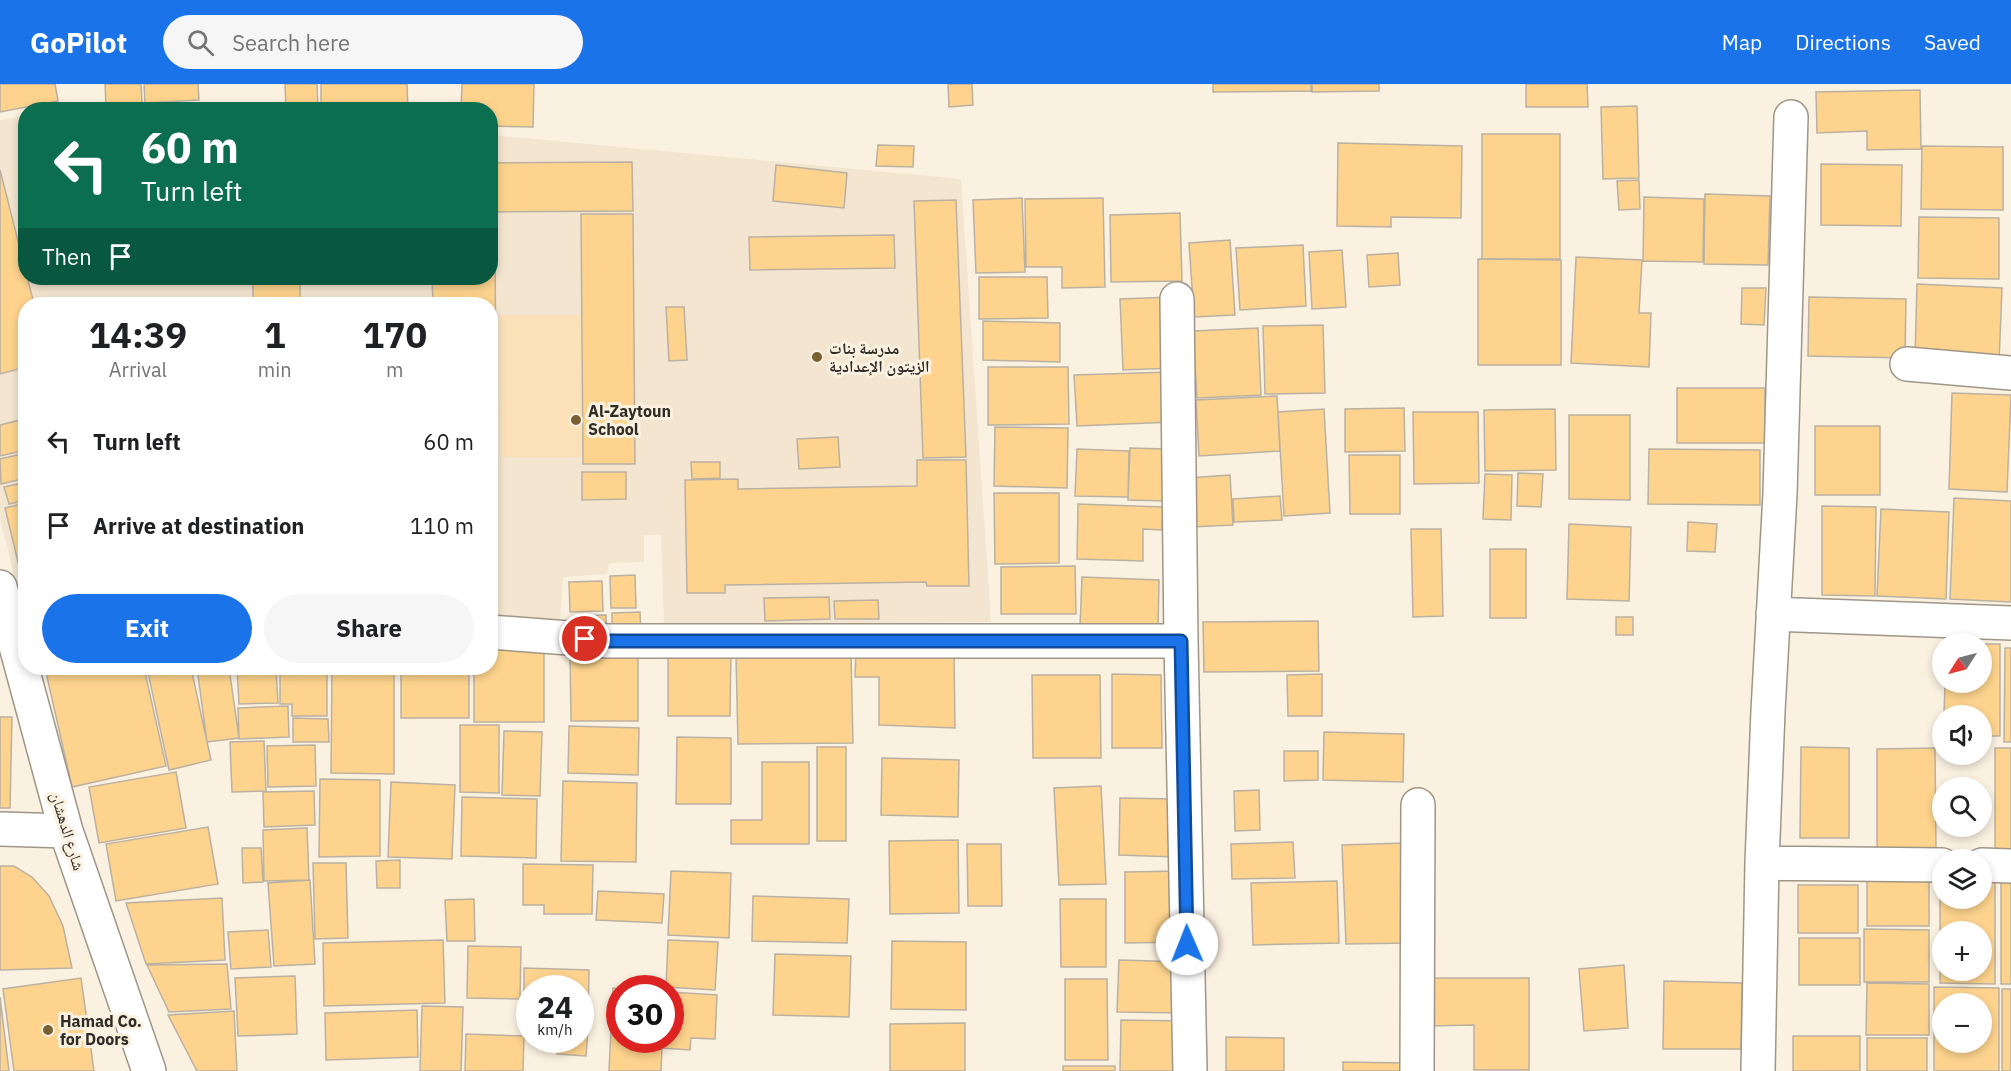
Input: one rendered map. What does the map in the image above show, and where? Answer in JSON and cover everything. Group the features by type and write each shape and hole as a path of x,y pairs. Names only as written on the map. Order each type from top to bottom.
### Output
{"street":[{"path":"1758,1071 1762,863 1780,494 1791,117"},
{"path":"1177,299 1190,1071"},
{"path":"1907,364 2011,373"},
{"name":"شارع الدهشان","path":"0,587 18,636"},
{"path":"1773,614 2011,623"},
{"path":"498,633 608,641 1181,641"},
{"name":"شارع الدهشان","path":"28,675 66,831 149,1071"},
{"path":"1417,1071 1418,805"},
{"path":"0,829 66,831"},
{"path":"1762,863 1932,865"},
{"path":"1992,865 2011,866"}],"shaded area":[{"name":"مدرسة بنات الزيتون الإعدادية","path":"18,117 18,285 498,285 498,136 961,179 991,622 664,624 661,535 644,535 644,562 609,563 607,574 563,577 560,619 498,619 498,297 18,297 18,592 0,518 0,120"},
{"path":"500,315 581,315 581,457 501,457"}],"building":[{"path":"0,84 55,84 58,101 18,102 18,109 0,112"},
{"path":"105,84 141,84 142,102 106,102"},
{"path":"144,84 198,84 199,100 145,102"},
{"path":"285,84 317,84 318,102 286,102"},
{"path":"321,84 407,84 408,102 321,102"},
{"path":"462,84 534,84 533,127 498,126 498,102 461,102"},
{"path":"948,84 972,84 973,105 949,107"},
{"path":"1213,84 1311,84 1311,91 1213,92"},
{"path":"1312,84 1379,84 1379,91 1312,92"},
{"path":"1526,84 1587,84 1588,107 1526,107"},
{"path":"1920,90 1921,149 1867,150 1867,131 1817,133 1816,92"},
{"path":"1637,106 1639,178 1603,179 1601,107"},
{"path":"1482,134 1560,134 1560,259 1482,259"},
{"path":"1338,143 1462,146 1461,218 1391,217 1391,227 1337,226"},
{"path":"878,145 914,146 913,167 876,166"},
{"path":"1922,146 2003,147 2003,210 1921,209"},
{"path":"632,162 633,211 498,212 498,163"},
{"path":"1821,164 1902,165 1901,226 1821,225"},
{"path":"776,165 847,173 844,208 773,201"},
{"path":"0,170 18,241 18,285 29,285 32,297 18,297 18,369 0,374"},
{"path":"1639,180 1640,209 1619,210 1617,181"},
{"path":"1705,194 1770,196 1768,265 1704,264"},
{"path":"1644,197 1704,199 1703,262 1643,261"},
{"path":"1022,198 1025,272 976,273 973,200"},
{"path":"1103,198 1105,287 1062,288 1062,267 1026,267 1025,199"},
{"path":"956,200 966,457 923,458 914,201"},
{"path":"1180,213 1182,281 1111,282 1110,215"},
{"path":"581,214 633,214 635,464 583,464"},
{"path":"1919,217 1999,218 1999,279 1918,278"},
{"path":"894,235 895,268 750,270 749,237"},
{"path":"1230,240 1235,315 1194,317 1189,243"},
{"path":"1303,245 1306,306 1240,310 1236,248"},
{"path":"1342,250 1346,307 1312,309 1309,252"},
{"path":"1398,253 1400,285 1369,287 1367,255"},
{"path":"1576,257 1642,260 1639,313 1651,313 1649,367 1571,363"},
{"path":"1478,259 1561,260 1561,365 1478,365"},
{"path":"979,277 1047,277 1048,318 979,319"},
{"path":"1917,284 2002,288 1999,363 1915,359"},
{"path":"253,285 300,285 300,297 253,297"},
{"path":"432,285 495,285 495,297 433,297"},
{"path":"1742,288 1766,288 1764,325 1741,324"},
{"path":"1171,297 1174,368 1123,370 1120,299"},
{"path":"1809,297 1906,299 1905,358 1808,356"},
{"path":"666,307 684,307 687,360 669,361"},
{"path":"983,321 1060,323 1060,362 983,360"},
{"path":"1323,325 1325,393 1265,394 1263,326"},
{"path":"1258,328 1261,395 1197,398 1193,331"},
{"path":"988,367 1068,367 1069,424 988,425"},
{"path":"1170,372 1172,422 1077,426 1074,375"},
{"path":"1677,388 1765,388 1765,443 1677,443"},
{"path":"1952,393 2011,395 2007,492 1949,489"},
{"path":"1277,396 1280,451 1199,456 1196,400"},
{"path":"1404,408 1405,451 1345,452 1345,409"},
{"path":"1324,409 1330,513 1284,516 1278,412"},
{"path":"1555,409 1556,470 1485,471 1484,410"},
{"path":"1413,412 1478,412 1479,483 1414,484"},
{"path":"1569,415 1630,415 1630,500 1569,499"},
{"path":"18,420 18,452 0,456 0,425"},
{"path":"1815,426 1880,426 1880,495 1815,495"},
{"path":"995,427 1068,428 1067,488 994,486"},
{"path":"838,437 840,467 799,469 797,439"},
{"path":"1130,448 1166,449 1164,501 1128,500"},
{"path":"1077,449 1129,451 1128,497 1075,496"},
{"path":"1649,449 1760,450 1760,505 1648,504"},
{"path":"18,455 18,480 1,484 0,459"},
{"path":"1349,455 1400,455 1400,514 1350,514"},
{"path":"917,460 966,460 969,586 927,586 926,582 725,585 725,593 687,593 685,480 738,479 738,489 917,486"},
{"path":"691,462 720,462 720,478 692,479"},
{"path":"582,472 626,472 626,499 582,500"},
{"path":"1518,473 1543,474 1541,507 1517,506"},
{"path":"1485,474 1512,475 1511,520 1483,519"},
{"path":"1230,475 1233,525 1190,527 1187,478"},
{"path":"18,484 18,502 9,504 4,487"},
{"path":"994,493 1059,493 1059,563 995,564"},
{"path":"1280,496 1282,520 1234,522 1233,499"},
{"path":"1954,498 2011,501 2011,602 1950,599"},
{"path":"1078,504 1163,507 1162,530 1143,529 1143,561 1077,559"},
{"path":"18,505 18,562 5,508"},
{"path":"1822,506 1876,507 1875,596 1822,595"},
{"path":"1881,509 1949,512 1946,599 1877,596"},
{"path":"1688,522 1717,524 1715,552 1687,551"},
{"path":"1569,524 1631,527 1629,601 1567,599"},
{"path":"1411,529 1441,529 1443,616 1413,617"},
{"path":"1490,549 1526,549 1526,618 1490,618"},
{"path":"1075,566 1076,614 1001,614 1001,567"},
{"path":"635,575 636,608 611,608 610,576"},
{"path":"1082,577 1159,580 1158,629 1080,626"},
{"path":"602,581 603,611 570,612 569,582"},
{"path":"829,597 830,619 765,621 764,598"},
{"path":"878,600 879,619 835,619 834,601"},
{"path":"640,612 641,636 612,637 612,613"},
{"path":"606,615 606,634 575,634 574,616"},
{"path":"1616,617 1633,617 1633,635 1616,635"},
{"path":"1318,621 1319,671 1204,672 1203,622"},
{"path":"1992,644 2000,644 2000,736 1992,736 1992,705 1944,705 1945,693 1992,693"},
{"path":"668,646 731,650 730,716 668,716"},
{"path":"498,647 544,647 544,722 474,722 474,675 498,675"},
{"path":"2005,648 2011,648 2011,742 2004,742"},
{"path":"954,649 955,728 879,725 879,677 855,677 856,652"},
{"path":"638,653 638,721 571,721 570,654"},
{"path":"851,654 853,743 738,744 736,656"},
{"path":"1112,674 1161,675 1162,748 1112,748"},
{"path":"1322,674 1322,716 1288,716 1287,675"},
{"path":"47,675 146,675 166,766 72,787"},
{"path":"149,675 193,675 211,760 169,770"},
{"path":"198,675 230,675 239,738 207,742"},
{"path":"237,675 276,675 278,703 239,704"},
{"path":"280,675 327,675 327,716 292,716 292,704 280,704"},
{"path":"332,675 394,675 394,774 331,773"},
{"path":"401,675 469,675 469,718 401,718"},
{"path":"1032,675 1100,675 1101,758 1033,758"},
{"path":"288,706 289,737 239,739 238,708"},
{"path":"0,717 12,717 10,808 0,808"},
{"path":"293,718 328,719 329,742 293,742"},
{"path":"460,725 499,725 499,793 460,792"},
{"path":"569,726 639,728 638,775 568,773"},
{"path":"504,731 542,732 540,796 502,795"},
{"path":"1324,732 1404,734 1403,782 1323,780"},
{"path":"677,737 731,738 731,804 676,804"},
{"path":"264,741 266,791 232,792 230,742"},
{"path":"315,745 316,786 268,787 267,746"},
{"path":"817,747 846,747 846,841 817,841"},
{"path":"1801,747 1849,748 1849,838 1800,838"},
{"path":"1932,748 1932,765 1935,765 1935,777 1932,777 1932,837 1936,837 1936,848 1877,848 1877,749"},
{"path":"1995,748 2011,748 2011,855 1995,855"},
{"path":"1284,751 1318,751 1318,780 1284,781"},
{"path":"882,758 959,760 958,817 881,815"},
{"path":"762,762 809,762 809,844 731,844 731,820 762,820"},
{"path":"176,772 186,828 99,843 89,787"},
{"path":"320,779 380,780 380,856 319,857"},
{"path":"563,781 637,783 636,862 561,861"},
{"path":"391,782 455,785 452,859 388,857"},
{"path":"1101,786 1106,884 1059,885 1054,788"},
{"path":"1259,790 1260,830 1235,831 1234,791"},
{"path":"314,791 315,825 264,827 263,792"},
{"path":"462,797 537,799 536,858 461,856"},
{"path":"1120,798 1176,799 1174,857 1119,855"},
{"path":"208,827 218,884 116,901 106,844"},
{"path":"307,828 309,880 264,881 263,830"},
{"path":"958,840 959,913 890,914 889,841"},
{"path":"1293,842 1295,878 1232,879 1231,844"},
{"path":"1404,843 1407,943 1346,944 1342,845"},
{"path":"967,844 1001,844 1002,906 968,906"},
{"path":"242,848 261,848 263,882 243,883"},
{"path":"400,860 400,888 377,888 376,861"},
{"path":"313,863 346,863 348,938 315,939"},
{"path":"523,864 593,865 592,914 544,914 544,905 523,905"},
{"path":"0,866 14,866 32,877 49,896 63,926 72,968 0,970"},
{"path":"671,871 731,873 729,938 668,935"},
{"path":"1181,871 1182,942 1125,943 1125,872"},
{"path":"1867,879 1929,879 1929,926 1867,926"},
{"path":"1992,879 1995,879 1995,984 1940,983 1940,981 1992,981 1992,921 1940,921 1940,909 1992,909"},
{"path":"310,880 315,964 274,966 268,883"},
{"path":"1337,881 1339,943 1253,945 1251,883"},
{"path":"2001,882 2011,882 2011,984 2001,984"},
{"path":"1798,885 1858,885 1858,933 1798,933"},
{"path":"598,891 664,894 662,923 596,920"},
{"path":"753,896 849,899 847,943 752,941"},
{"path":"222,898 225,960 146,964 126,903"},
{"path":"474,899 475,941 447,941 445,900"},
{"path":"1060,899 1106,899 1106,967 1061,967"},
{"path":"1864,929 1929,930 1929,982 1864,982"},
{"path":"268,930 271,967 231,969 228,932"},
{"path":"1799,938 1860,938 1860,985 1799,985"},
{"path":"443,940 445,1003 324,1006 323,943"},
{"path":"668,940 718,942 715,990 684,988 684,975 667,975"},
{"path":"892,941 966,942 966,1010 891,1009"},
{"path":"468,946 521,947 520,975 516,975 516,999 467,998"},
{"path":"775,954 851,956 849,1017 773,1015"},
{"path":"1119,960 1184,962 1183,1013 1117,1012"},
{"path":"227,964 231,1009 169,1012 147,965"},
{"path":"1624,965 1628,1028 1584,1031 1579,969"},
{"path":"524,968 589,970 589,975 524,975"},
{"path":"295,976 297,1034 238,1036 235,978"},
{"name":"Hamad Co. for Doors","path":"81,978 94,1071 14,1071 3,989"},
{"path":"1428,978 1529,978 1529,1070 1474,1070 1474,1025 1428,1026"},
{"path":"1065,979 1107,979 1108,1060 1065,1060"},
{"path":"1664,981 1742,983 1741,1049 1663,1049"},
{"path":"1867,983 1929,984 1929,1035 1866,1035"},
{"path":"1934,987 1999,988 1999,1071 1934,1071 1934,1053 1992,1053 1992,993 1934,993"},
{"path":"2002,989 2011,989 2011,1071 2002,1071"},
{"path":"684,993 717,995 715,1039 691,1038 690,1050 684,1050"},
{"path":"0,997 9,1071 0,1071"},
{"path":"422,1006 463,1007 461,1071 420,1071"},
{"path":"417,1010 418,1057 326,1060 325,1013"},
{"path":"234,1011 237,1071 197,1071 168,1015"},
{"path":"1121,1020 1184,1021 1183,1071 1120,1071"},
{"path":"965,1023 965,1071 890,1071 890,1024"},
{"path":"466,1034 516,1036 516,1053 524,1053 523,1071 465,1071"},
{"path":"1793,1036 1860,1036 1860,1071 1793,1071"},
{"path":"1226,1037 1284,1038 1284,1071 1226,1071"},
{"path":"1867,1038 1927,1038 1927,1071 1867,1071"},
{"path":"557,1053 586,1053 586,1056"},
{"path":"610,1053 662,1053 661,1071 609,1071"},
{"path":"1343,1062 1405,1063 1405,1071 1343,1071"},
{"path":"1063,1066 1115,1066 1115,1071 1063,1071"}],"place":[{"name":"مدرسة بنات الزيتون الإعدادية","path":"817,357"},
{"name":"Al-Zaytoun School","path":"576,420"},
{"name":"Hamad Co. for Doors","path":"48,1030"}],"route":[{"path":"585,639 608,641 1181,641 1187,944"}]}
